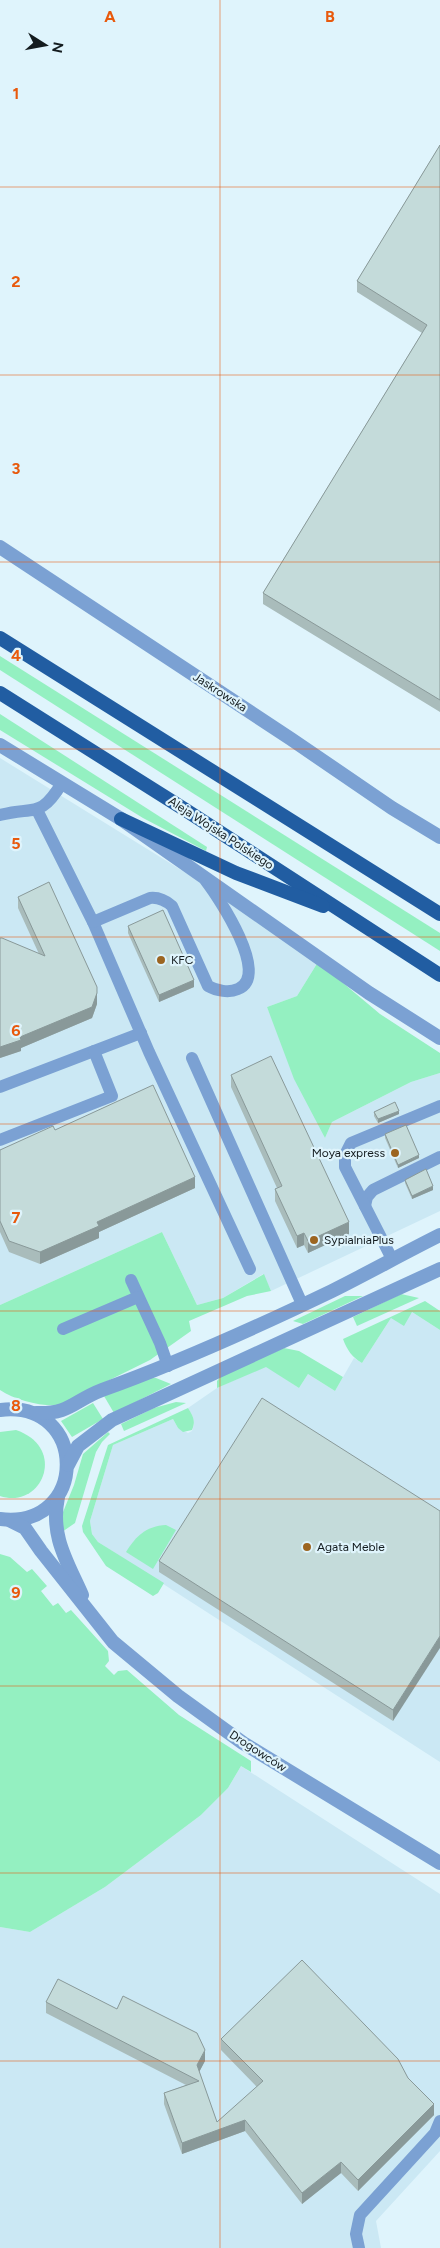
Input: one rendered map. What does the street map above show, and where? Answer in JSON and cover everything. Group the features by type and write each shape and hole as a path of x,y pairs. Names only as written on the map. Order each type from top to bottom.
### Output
{"main road":[{"path":"0,638 440,914"},
{"name":"Aleja Wojska Polskiego","path":"0,693 440,975"},
{"path":"121,819 236,873 351,917"}],"street":[{"name":"Jaskrowska","path":"0,547 392,808 440,837"},
{"path":"0,744 121,819 206,881 277,927 369,993 440,1038"},
{"path":"0,1401 36,1414 54,1414 71,1408 96,1393 168,1366 302,1304 440,1235"},
{"path":"68,1465 78,1446 112,1420 440,1269"},
{"path":"0,1410 16,1408"},
{"path":"6,1520 29,1518 45,1510 58,1497 67,1476 68,1465 64,1444 53,1426 36,1414"},
{"name":"Drogowców","path":"58,1497 54,1514 58,1542 92,1616"},
{"name":"Drogowców","path":"6,1520 25,1528 113,1642 178,1696 243,1743 440,1863"}],"lane":[{"path":"1,814 38,810 51,800 62,783"},
{"path":"38,810 93,922 141,1033 250,1268"},
{"path":"93,922 150,898 158,897 166,900 172,906 208,986 224,991 238,989 247,983 250,975 250,963 226,907 206,881"},
{"path":"0,1087 141,1033"},
{"path":"0,1140 112,1096 94,1051"},
{"path":"192,1058 302,1304"},
{"path":"392,1258 345,1167 345,1155 351,1143 440,1106"},
{"path":"365,1206 367,1197 372,1190 440,1157"},
{"path":"131,1280 160,1342 168,1366"},
{"path":"63,1329 138,1297"},
{"path":"359,2248 356,2234 360,2214 435,2133 440,2121"}],"shaded area":[{"path":"0,758 199,881 318,962 297,996 267,1007 325,1138 332,1122 411,1082 440,1073 440,1211 271,1291 263,1274 223,1298 197,1305 162,1232 0,1305"},
{"path":"412,1312 440,1330 440,1762 98,1542 92,1534 90,1521 113,1445 173,1419 178,1428 188,1433 192,1431 194,1425 193,1417 188,1408 217,1388 266,1366 299,1388 308,1374 335,1391 354,1358 362,1363 391,1318"},
{"path":"241,1766 440,1894 440,2151 376,2221 381,2248 0,2248 0,1927 30,1932 105,1887 201,1815 228,1788"}],"green space":[{"path":"0,656 440,933 440,951 0,670"},
{"path":"0,714 207,847 206,851 143,818 0,730"},
{"path":"318,962 380,1014 440,1053 440,1073 411,1082 332,1122 325,1138 294,1079 267,1007 297,996"},
{"path":"162,1232 197,1305 223,1298 264,1274 271,1291 247,1296 189,1321 191,1331 150,1360 59,1405 29,1402 0,1390 0,1305"},
{"path":"401,1294 419,1298 357,1326 353,1317"},
{"path":"345,1296 363,1296 303,1324 293,1321"},
{"path":"425,1301 440,1311 440,1330 412,1312 404,1326 391,1318 362,1363 348,1350 343,1339"},
{"path":"284,1348 299,1351 343,1377 335,1391 308,1374 299,1388 266,1367 217,1388 217,1381 222,1375"},
{"path":"147,1378 156,1378 171,1384 114,1413 104,1396"},
{"path":"176,1402 186,1403 124,1431 121,1424 154,1408"},
{"path":"93,1403 103,1419 72,1437 61,1421"},
{"path":"188,1408 194,1424 192,1430 183,1432 178,1428 173,1419 113,1445 90,1521 92,1534 98,1542 164,1583 158,1593 153,1596 106,1566 83,1532 82,1526 108,1445"},
{"path":"16,1430 32,1439 41,1450 45,1462 43,1475 37,1486 28,1494 15,1498 0,1496 0,1432"},
{"path":"108,1432 110,1434 96,1452 75,1523 62,1532 61,1517 74,1485 83,1454"},
{"path":"166,1525 176,1530 153,1569 126,1552 142,1533 153,1527"},
{"path":"0,1554 10,1557 27,1572 32,1569 47,1586 41,1591 53,1606 58,1603 66,1613 71,1610 108,1651 109,1661 105,1666 114,1675 118,1671 127,1670 179,1715 251,1761 251,1772 241,1766 228,1788 201,1815 105,1887 30,1932 0,1927"}],"building":[{"path":"440,145 440,700 263,593 427,325 357,281"},
{"path":"49,882 97,987 97,993 92,1007 20,1037 21,1040 0,1047 0,938 45,956 18,897"},
{"name":"KFC","path":"163,910 194,980 159,995 128,926"},
{"path":"271,1056 349,1222 308,1241 304,1233 297,1236 275,1189 282,1186 231,1075"},
{"path":"153,1085 195,1177 97,1222 99,1226 40,1252 9,1241 0,1221 0,1150 53,1126 55,1130"},
{"path":"395,1102 399,1111 378,1119 374,1112"},
{"path":"406,1125 419,1155 398,1165 385,1134"},
{"path":"426,1169 433,1186 412,1196 405,1180"},
{"name":"Agata Meble","path":"262,1398 440,1511 440,1636 393,1710 159,1561"},
{"path":"302,1960 398,2059 408,2078 434,2104 358,2180 341,2162 302,2193 245,2120 182,2143 164,2093 199,2081 46,2002 58,1979 117,2009 123,1996 197,2033 205,2050 197,2065 217,2122 263,2081 221,2039"}],"place":[{"name":"KFC","path":"161,960"},
{"name":"Moya express","path":"395,1153"},
{"name":"SypialniaPlus","path":"314,1240"},
{"name":"Agata Meble","path":"307,1547"}]}
